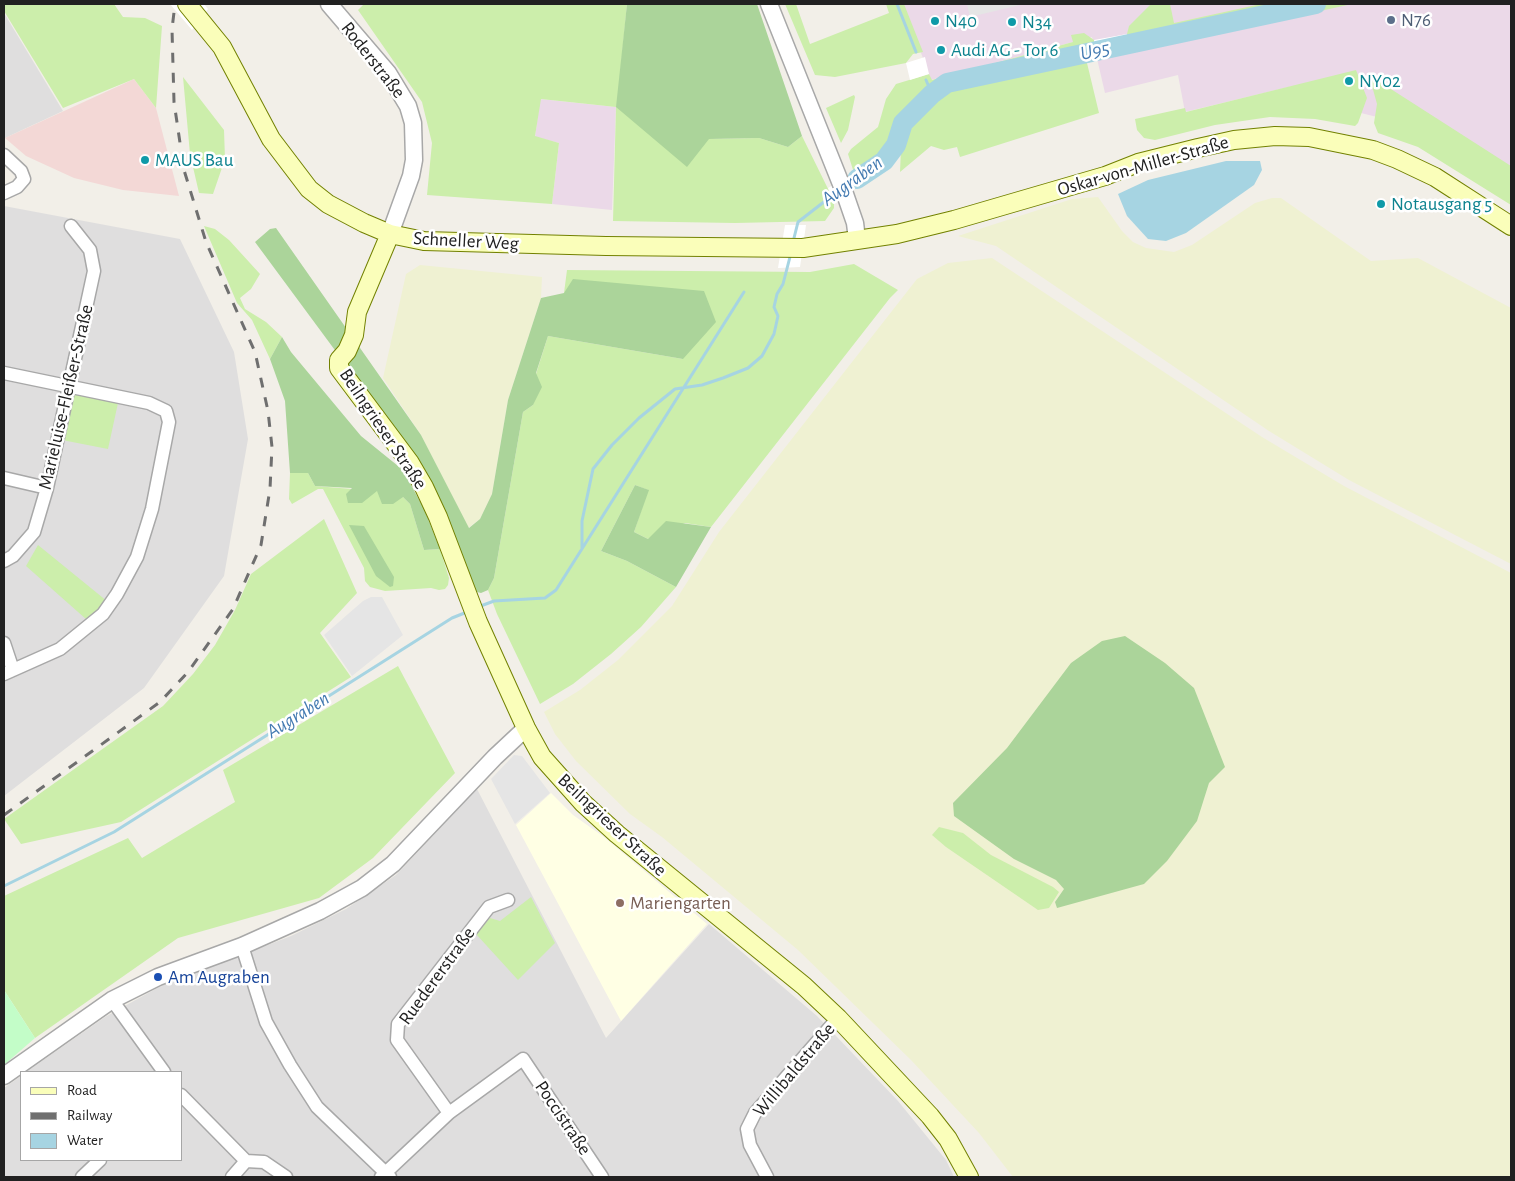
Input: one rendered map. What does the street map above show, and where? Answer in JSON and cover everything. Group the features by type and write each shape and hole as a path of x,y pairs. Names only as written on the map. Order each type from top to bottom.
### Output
{"main road":[{"name":"Schneller Weg","path":"187,4 222,47 271,139 302,181 328,204 390,234 444,243 781,249 803,248 857,239"},
{"name":"Oskar-von-Miller-Straße","path":"857,239 954,220 1105,176 1138,163 1198,148 1234,140 1275,136 1309,137 1373,150 1397,159 1435,177 1511,226"},
{"name":"Beilngrieser Straße","path":"390,234 357,312 354,335 347,351 339,360 339,368 410,463 438,517 478,622 526,728 542,757 556,775 610,828 798,981 838,1018 930,1116 948,1139 969,1177"}],"street":[{"name":"Roderstraße","path":"329,4 388,73 408,106 413,123 414,160 412,176 390,234"},
{"path":"769,4 843,188 857,239"},
{"path":"4,155 23,174 23,180 17,187 4,193"},
{"name":"Marieluise-Fleißer-Straße","path":"4,561 13,556 34,532 46,488 94,271 90,250 71,226"},
{"path":"4,373 149,403 166,411 169,422 152,509 132,567 103,614 60,649 8,672 4,643"},
{"path":"4,478 46,488"},
{"path":"4,1076 52,1040 112,1000 180,968 242,946 320,912 370,882 393,864 483,768 526,728"},
{"name":"Ruedererstraße","path":"449,1113 397,1040 398,1024 489,907 508,900"},
{"path":"242,946 266,1022 290,1065 317,1107 386,1176 449,1113"},
{"path":"112,1000 163,1071"},
{"name":"Willibaldstraße","path":"767,1177 750,1145 747,1129 755,1113 838,1018"},
{"name":"Poccistraße","path":"449,1113 523,1059 602,1177"},
{"path":"182,1096 246,1161 264,1162 286,1177"},
{"path":"82,1177 99,1161"},
{"path":"232,1177 246,1161"}],"shaded area":[{"path":"903,4 1511,4 1511,182 1425,129 1297,97 1293,86 1185,112 1178,75 1105,93 1092,37 931,80"},
{"path":"967,4 1024,4 970,17"},
{"path":"4,13 63,111 5,138 4,136"},
{"path":"134,79 156,108 179,196 123,190 74,178 26,156 5,138"},
{"path":"540,99 616,107 612,210 552,204 559,143 535,137"},
{"path":"1098,197 1122,231 1133,242 1146,248 1174,252 1192,245 1255,203 1272,198 1281,198 1371,261 1418,258 1511,308 1511,564 1349,480 1269,431 996,246 958,236 1072,199"},
{"path":"4,206 180,239 234,352 248,439 224,576 144,688 4,796"},
{"path":"992,258 1262,437 1344,486 1511,573 1511,1177 1013,1177 979,1133 911,1060 798,950 662,837 630,814 576,761 555,734 544,712 580,690 618,660 672,606 719,532 917,279 948,263"},
{"path":"420,265 542,277 541,298 508,400 492,494 480,519 468,528 421,435 383,378 406,274"},
{"path":"371,597 382,597 403,635 352,676 324,635 363,601"},
{"path":"514,755 522,756 550,793 515,824 491,779"},
{"path":"477,789 606,1038 709,924 817,1016 898,1101 946,1160 954,1177 4,1177 4,1088 20,1077 20,1161 182,1161 182,1071 27,1071 105,1017 159,987 291,936 346,909 396,875"},
{"name":"Mariengarten","path":"551,793 573,815 604,837 707,924 621,1021 516,825"}],"green space":[{"path":"4,4 114,4 123,17 145,18 162,26 156,108 134,79 63,108 4,11"},
{"path":"364,4 627,4 617,107 709,139 759,138 788,147 802,136 834,201 834,208 825,221 735,223 613,221 616,107 541,99 535,136 559,143 552,204 427,195 432,143 422,102 358,10"},
{"path":"627,4 757,4 802,136 788,147 759,138 709,139 687,167 616,107"},
{"path":"785,4 796,4 810,44 889,13 886,4 904,4 923,52 913,54 906,63 835,77 815,75"},
{"path":"1151,4 1170,4 1174,23 1261,4 1352,4 1131,53 1127,34 1129,26"},
{"path":"1084,33 1094,40 1097,60 1087,63 1099,113 960,157 957,147 944,150 931,146 900,172 902,124 881,160 855,176 848,154 851,149 878,127 886,99 896,84 929,74 932,80 1073,42 1071,35"},
{"path":"1356,70 1367,98 1358,123 1355,126 1315,119 1270,117 1215,125 1155,140 1144,138 1137,130 1135,119 1185,108 1186,112"},
{"path":"1369,75 1511,166 1511,205 1418,147 1378,133 1374,123 1377,104"},
{"path":"183,77 224,130 225,159 213,194 199,193 190,154"},
{"path":"854,95 848,130 841,143 826,108"},
{"path":"204,226 215,229 229,240 260,274 251,289 240,298 245,309 266,322 282,337 270,359 252,320 237,303"},
{"path":"276,228 421,435 469,528 480,519 492,494 508,400 541,298 564,293 573,279 704,291 716,322 683,359 548,336 536,373 542,387 533,405 523,412 494,578 488,590 481,593 473,591 422,468 255,242 270,229"},
{"path":"854,264 898,290 711,527 685,523 648,539 634,532 648,490 635,485 601,551 627,561 676,587 641,627 611,654 573,684 540,704 497,614 488,590 494,578 523,412 533,405 536,374 548,336 683,359 564,293 567,270 810,272"},
{"path":"282,337 291,352 361,436 403,470 425,511 440,549 424,550 410,504 403,497 393,504 382,504 377,491 362,503 348,503 346,494 352,488 315,486 308,473 290,473 285,401 270,359"},
{"path":"72,392 118,403 108,449 62,440"},
{"path":"290,473 308,473 315,486 377,491 403,497 410,504 424,550 440,549 449,578 448,585 445,589 439,590 431,588 385,591 370,587 365,581 364,568 323,489 318,489 292,504 289,499"},
{"path":"635,485 649,490 634,532 648,539 666,521 711,527 676,587 627,561 601,551"},
{"path":"324,519 357,593 320,633 351,677 121,822 21,844 4,819 163,706 193,674 215,645 235,610 251,574"},
{"path":"349,525 364,526 394,577 393,586 390,587 376,576"},
{"path":"38,545 113,606 95,627 26,566"},
{"path":"1125,636 1165,663 1194,688 1225,767 1209,783 1197,821 1167,861 1144,884 1057,908 1055,902 1064,889 1056,880 1014,859 954,816 953,803 1007,748 1071,663 1102,641"},
{"path":"398,666 455,773 373,858 319,898 178,938 35,1038 4,990 4,896 128,838 142,858 235,802 223,770"},
{"path":"939,827 963,833 991,855 1053,887 1059,892 1049,908 1038,910 946,847 932,835"},
{"path":"531,897 555,943 518,980 476,934 490,918 500,921"},
{"path":"4,990 35,1038 4,1065"}],"water":[{"path":"1226,161 1260,161 1262,170 1254,185 1186,233 1166,241 1148,239 1127,216 1118,194 1148,180"}],"pier":[{"path":"170,4 204,4 208,9 192,30"},
{"path":"1127,34 1131,53 1097,60 1094,40"},
{"path":"925,57 929,74 910,80 906,63"},
{"path":"853,173 858,186 834,201 828,188"},
{"path":"785,225 806,225 800,267 778,268"}],"waterway":[{"path":"897,4 916,52"},
{"name":"Augraben","path":"1129,44 1316,4"},
{"name":"Augraben","path":"857,179 884,161 896,145 903,123 932,94 947,83 1316,4"},
{"name":"Augraben","path":"848,185 884,161 896,145 903,123 932,94 947,83 1096,51"},
{"path":"926,80 932,94"},
{"name":"Augraben","path":"793,242 798,222 838,191"},
{"name":"Augraben","path":"582,548 582,521 593,469 612,445 639,418 675,389 702,385 723,378 748,368 762,356 774,334 778,316 774,307 777,294 783,284 791,253"},
{"name":"Augraben","path":"478,607 494,601 545,598 556,590 744,292"},
{"name":"Augraben","path":"4,886 114,832 452,618 467,612"}],"railway":[{"path":"4,815 160,702 188,672 233,609 261,545 270,489 272,447 268,411 255,352 206,242 184,170 174,102 172,29 175,4"}],"place":[{"name":"N76","path":"1391,20"},
{"name":"N40","path":"935,21"},
{"name":"N34","path":"1012,22"},
{"name":"Audi AG - Tor 6","path":"941,50"},
{"name":"NY02","path":"1349,81"},
{"name":"MAUS Bau","path":"145,160"},
{"name":"Notausgang 5","path":"1381,204"},
{"name":"Mariengarten","path":"620,903"},
{"name":"Am Augraben","path":"158,977"}],"water label":[{"name":"U95","path":"1095,51"}]}
